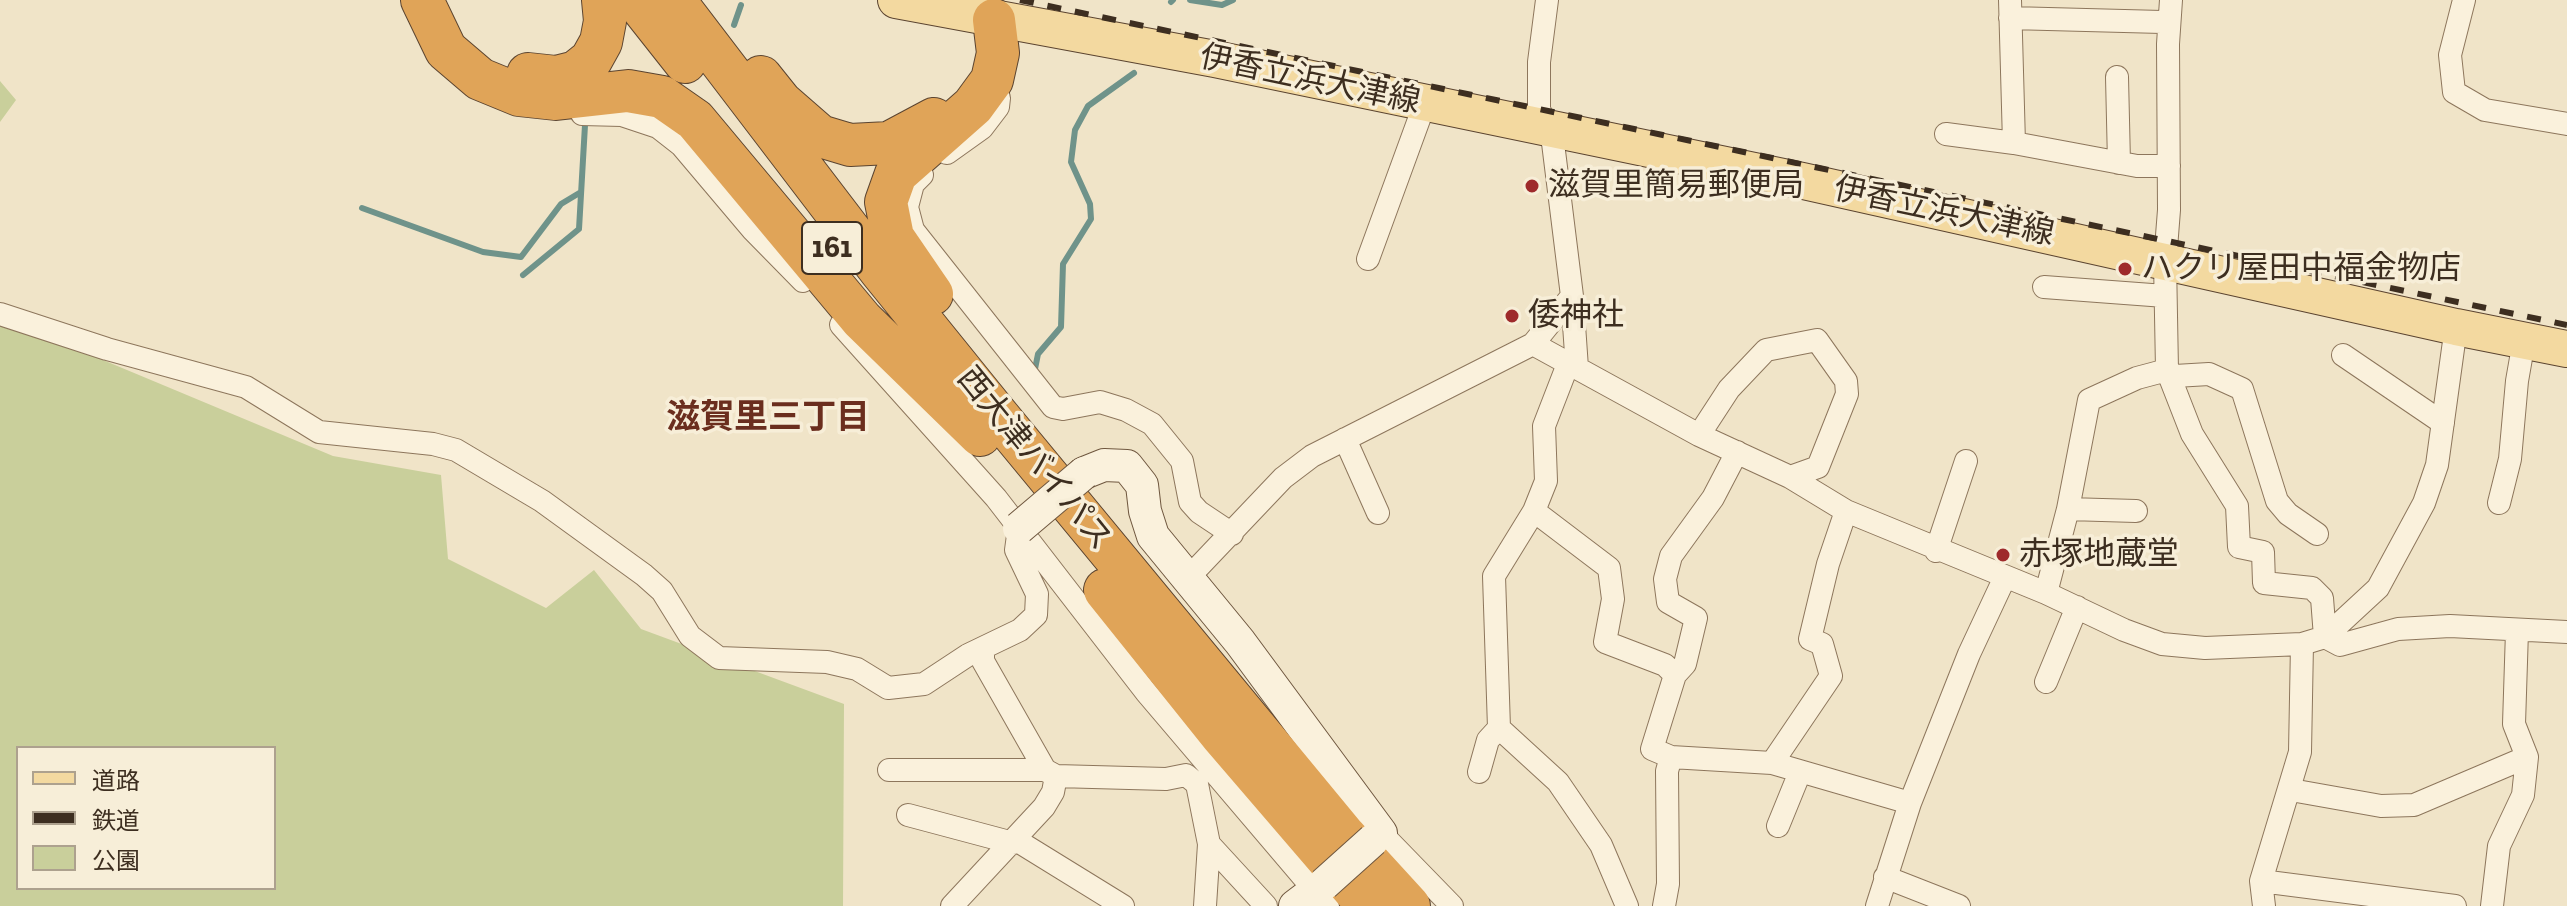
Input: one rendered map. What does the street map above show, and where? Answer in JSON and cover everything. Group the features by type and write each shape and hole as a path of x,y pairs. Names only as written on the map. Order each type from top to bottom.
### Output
{"highway":[{"path":"422,0 446,50 480,79 519,95 544,98 628,91 662,97 695,120 862,320 980,435"},
{"path":"442,0 464,36 485,55 534,76 556,77 576,72 591,60 601,42 605,21 603,0"},
{"name":"西大津バイパス","path":"636,0 1222,736 1368,906"},
{"name":"西大津バイパス","path":"674,0 880,270 1345,836 1409,906"},
{"path":"695,0 781,102 820,136 850,145 889,143 937,117 967,80 977,47 996,37"},
{"path":"996,37 992,80 973,106 896,174 886,202 893,237 918,276 1212,648 1250,720"}],"main road":[{"name":"伊香立浜大津線","path":"896,0 996,37 1215,59 2567,349"}],"street":[{"path":"406,0 420,39 442,66 465,86 494,103 526,114 622,115 658,127 681,145 879,371 969,467 1180,733 1316,897 1377,837"},
{"path":"1479,772 1488,740 1499,728 1494,576 1534,511 1546,481 1544,426 1572,366 1572,296 1553,143 1544,128 1539,109 1539,62 1547,0"},
{"path":"2171,0 2165,261 2167,370 2192,434 2237,506 2239,547 2263,552 2264,583 2312,588 2322,598 2325,637"},
{"path":"2464,0 2449,68 2454,92 2485,110 2567,124"},
{"path":"2014,143 2010,9 2087,9 2162,22"},
{"path":"996,37 998,107 982,128 936,160 913,184 907,207 913,230 1053,407 1063,409 1100,402 1126,410 1152,424 1182,461 1190,502 1199,512 1232,534"},
{"path":"2117,77 2119,163"},
{"path":"1368,259 1425,103"},
{"path":"1946,134 2119,163 2169,166"},
{"path":"2044,287 2165,296"},
{"path":"1187,579 1283,478 1345,439 1533,344 1572,296"},
{"path":"0,314 107,349 246,387 319,432 433,444 456,450 542,501 644,575 662,591 690,636 719,658 827,662 857,669 888,688 912,688 948,671 968,655 1020,630 1036,615 1037,594 1016,550 1019,528 1084,473 1104,465 1127,466 1142,485 1145,511 1153,536 1240,642 1377,837 1452,906"},
{"path":"1533,344 1699,435 1790,477 1846,511 2162,644 2205,648 2302,644 2325,637 2378,588 2424,503 2437,465 2456,327"},
{"path":"1699,435 1729,389 1766,350 1817,340 1846,381 1847,394 1818,467 1790,477"},
{"path":"2499,503 2510,459 2524,341"},
{"path":"2343,355 2443,423"},
{"path":"2046,593 2068,509 2089,400 2137,378 2167,370"},
{"path":"2167,370 2175,376 2209,374 2242,389 2277,501 2288,514 2317,534"},
{"path":"1345,439 1378,513"},
{"path":"1737,452 1713,498 1671,556 1665,579 1668,602 1696,618 1685,664 1675,675 1652,749 1671,757 1772,763 1910,803"},
{"path":"1936,551 1966,461"},
{"path":"2068,509 2136,511"},
{"path":"1534,511 1609,568 1613,599 1605,642 1665,665 1675,675"},
{"path":"1772,763 1831,676 1822,644 1810,639 1828,564 1846,511"},
{"path":"1877,906 1910,803 2005,577"},
{"path":"2046,682 2077,607"},
{"path":"2325,637 2340,645 2398,629 2450,626 2567,632"},
{"path":"2492,906 2499,846 2523,795 2527,757 2514,724 2517,631"},
{"path":"2264,906 2261,881 2300,752 2302,644"},
{"path":"957,904 1049,799 1050,773 983,661 983,650"},
{"path":"1499,728 1558,782 1601,845 1627,906"},
{"path":"1180,733 1186,775 1197,784 1209,844 1205,906"},
{"path":"1664,906 1668,884 1665,811 1671,757"},
{"path":"2291,790 2381,806 2414,805 2527,757"},
{"path":"889,770 1166,779 1186,775"},
{"path":"1778,826 1800,772"},
{"path":"908,815 1014,842 1123,906"},
{"path":"1209,844 1266,906"},
{"path":"1885,877 1959,906"},
{"path":"2261,881 2455,906"}],"green space":[{"path":"0,81 16,100 0,122"},
{"path":"0,317 333,456 441,475 448,559 546,608 594,570 641,629 844,704 843,906 0,906"}],"waterway":[{"path":"1190,0 1222,5 1233,0"},
{"path":"734,25 741,5"},
{"path":"1035,369 1038,354 1061,327 1063,264 1091,219 1090,204 1071,162 1075,130 1088,106 1134,73"},
{"path":"523,275 579,229 585,125"},
{"path":"362,208 483,252 521,257 561,204 581,192"}],"railway":[{"path":"1020,0 2567,325"}],"place":[{"name":"滋賀里簡易郵便局","path":"1532,186"},
{"name":"ハクリ屋田中福金物店","path":"2125,269"},
{"name":"倭神社","path":"1512,316"},
{"name":"赤塚地蔵堂","path":"2003,555"}],"district":[{"name":"滋賀里三丁目","path":"768,418"}]}
